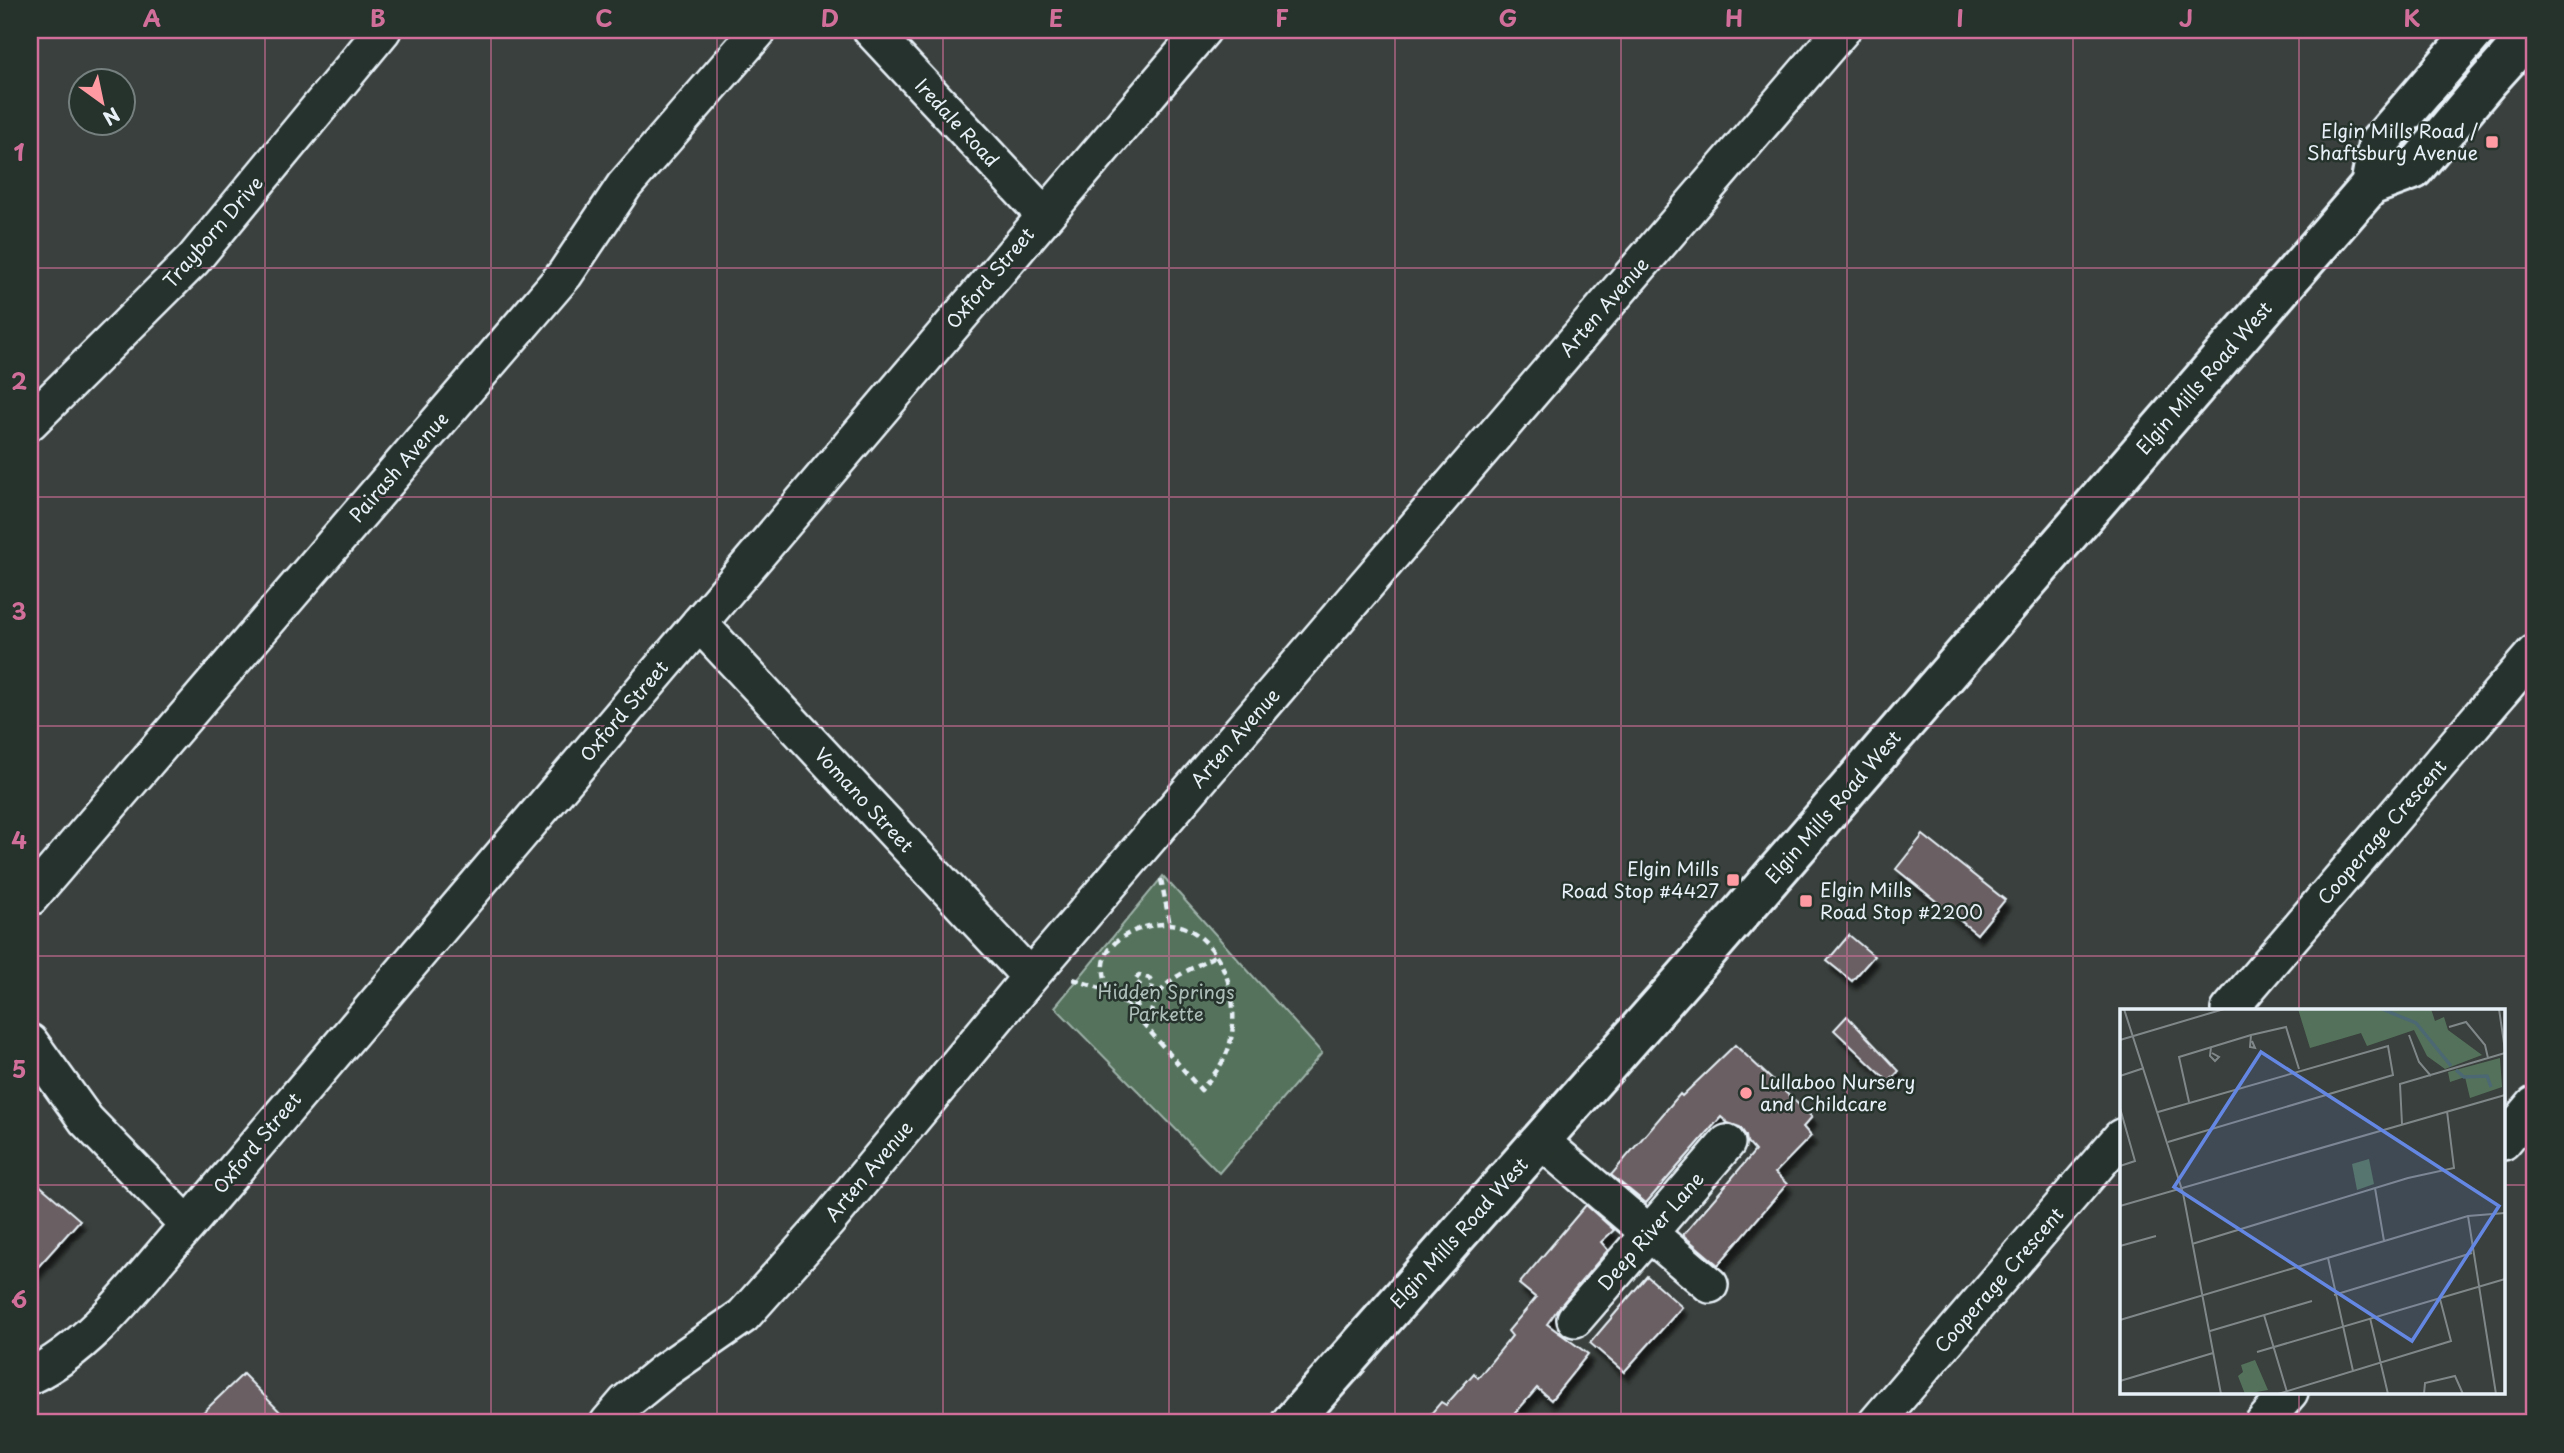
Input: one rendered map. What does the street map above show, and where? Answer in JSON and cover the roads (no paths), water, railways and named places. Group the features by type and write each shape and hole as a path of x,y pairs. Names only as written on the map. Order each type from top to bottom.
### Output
{"main road":[{"path":"2371,186 2378,144 2476,30"},
{"name":"Elgin Mills Road West","path":"1291,1423 1541,1141 2371,186 2413,170 2524,40"}],"street":[{"name":"Trayborn Drive","path":"30,422 193,260 383,30"},
{"name":"Pairash Avenue","path":"30,898 565,274 624,186 759,30"},
{"name":"Iredale Road","path":"871,30 1044,215"},
{"name":"Oxford Street","path":"30,1376 52,1365 88,1337 188,1224 1203,30"},
{"name":"Arten Avenue","path":"608,1423 626,1402 664,1371 743,1316 827,1222 1030,977 1842,30"},
{"name":"Vomano Street","path":"699,623 1030,977"},
{"name":"Cooperage Crescent","path":"2230,1009 2534,653"},
{"path":"30,1042 86,1120 188,1224"},
{"path":"2504,1141 2534,1105"},
{"name":"Cooperage Crescent","path":"1877,1423 2120,1138"},
{"path":"1541,1141 1710,1284"},
{"name":"Deep River Lane","path":"1575,1319 1727,1143"},
{"path":"2263,1423 2288,1394"}],"place":[{"name":"Elgin Mills Road / Shaftsbury Avenue","path":"2492,142"},
{"name":"Elgin Mills Road Stop #4427","path":"1733,880"},
{"name":"Elgin Mills Road Stop #2200","path":"1806,901"},
{"name":"Lullaboo Nursery and Childcare","path":"1746,1093"}],"park label":[{"name":"Hidden Springs Parkette","path":"1166,1003"}]}
